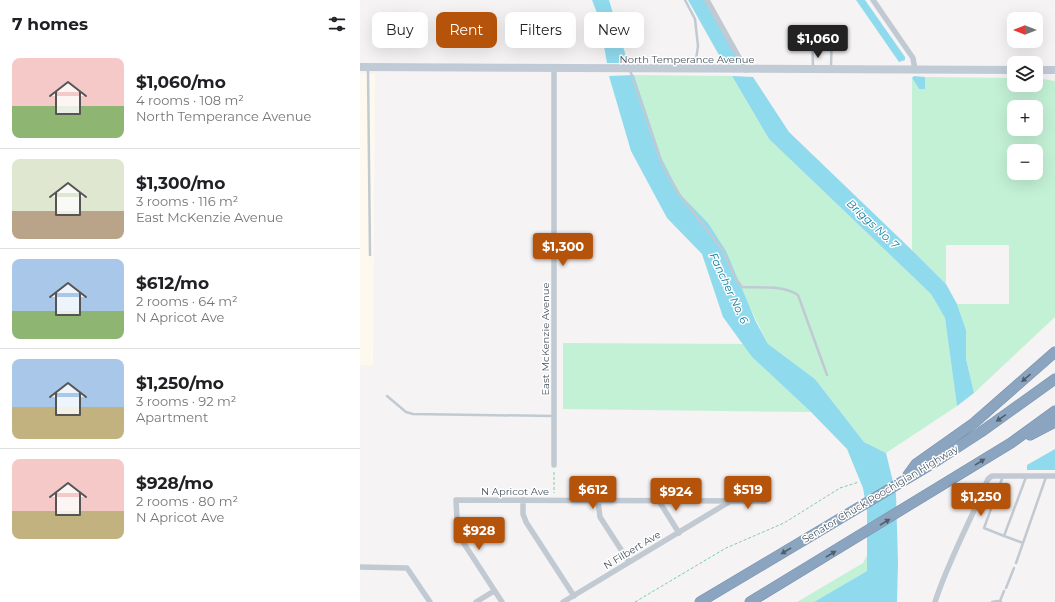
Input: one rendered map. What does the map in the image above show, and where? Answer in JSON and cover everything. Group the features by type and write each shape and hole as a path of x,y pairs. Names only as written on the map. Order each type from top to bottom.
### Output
{"highway":[{"path":"905,480 916,464 974,424 1055,352"},
{"name":"Senator Chuck Poochigian Highway","path":"700,602 905,480 981,432 1055,379"},
{"path":"750,602 912,505 1011,443 1055,412"},
{"path":"1011,443 1055,422"}],"main road":[{"name":"North Temperance Avenue","path":"364,67 746,70 1007,70"},
{"path":"1043,70 1055,70"}],"street":[{"path":"707,0 746,70"},
{"path":"873,0 913,58 916,70"},
{"name":"East McKenzie Avenue","path":"554,68 554,465"},
{"path":"935,602 947,569 988,479 992,476 1055,476"},
{"name":"N Apricot Ave","path":"494,591 462,539 457,519 456,500 765,501"},
{"path":"522,500 523,514 526,522 574,596"},
{"path":"598,501 600,517 629,562"},
{"path":"659,501 679,533"},
{"name":"N Filbert Ave","path":"563,602 730,502"},
{"path":"360,567 407,568 430,602"},
{"path":"476,602 494,591 502,602"}],"lane":[{"path":"684,0 695,19 698,46 694,69"},
{"path":"814,69 812,31 815,28 829,28 832,30 831,69"},
{"path":"364,67 370,256"},
{"path":"626,69 661,161 679,194 713,236 742,287 784,289 798,295 827,375"},
{"path":"387,396 406,412 413,414 554,416"},
{"path":"1003,476 984,528 1023,543"},
{"path":"1004,536 1027,476"},
{"path":"1016,564 1046,476"},
{"path":"992,602 1001,602 1014,568"}],"path":[{"path":"554,465 554,493"},
{"path":"635,602 726,548 784,523 840,488 859,482"}],"shaded area":[{"path":"360,73 375,74 373,365 360,365"}],"green space":[{"path":"634,75 732,76 769,139 931,294 945,318 957,406 886,453 864,442 815,379 768,344 708,223 680,194 662,159"},
{"path":"925,77 1007,78 1007,92 1043,92 1043,79 1055,81 1055,317 974,393 966,359 966,330 957,304 1009,304 1009,245 946,245 946,284 912,250 912,78 919,89 925,89"},
{"path":"563,343 743,344 752,357 811,412 563,409"},
{"path":"867,556 867,571 814,602 797,602 863,563"}],"water":[{"path":"592,0 609,0 613,12 597,12"},
{"path":"688,0 707,0 744,63 724,64"},
{"path":"856,0 865,0 905,57 905,60 899,62"},
{"path":"604,48 623,48 628,63 607,63"},
{"name":"Fancher No. 6","path":"634,75 662,159 680,194 708,223 726,251 756,322 768,344 815,379 864,442 886,453 896,494 898,562 897,602 814,602 867,571 867,511 863,488 847,449 811,412 752,357 723,317 702,254 667,218 631,151 609,76"},
{"name":"Briggs No. 7","path":"732,76 753,77 789,132 946,284 957,304 966,330 966,359 974,393 957,406 945,318 931,294 769,139"},
{"path":"914,76 925,77 925,89 919,89 912,78"},
{"path":"1055,449 1055,470 1027,470 1027,465"}]}
